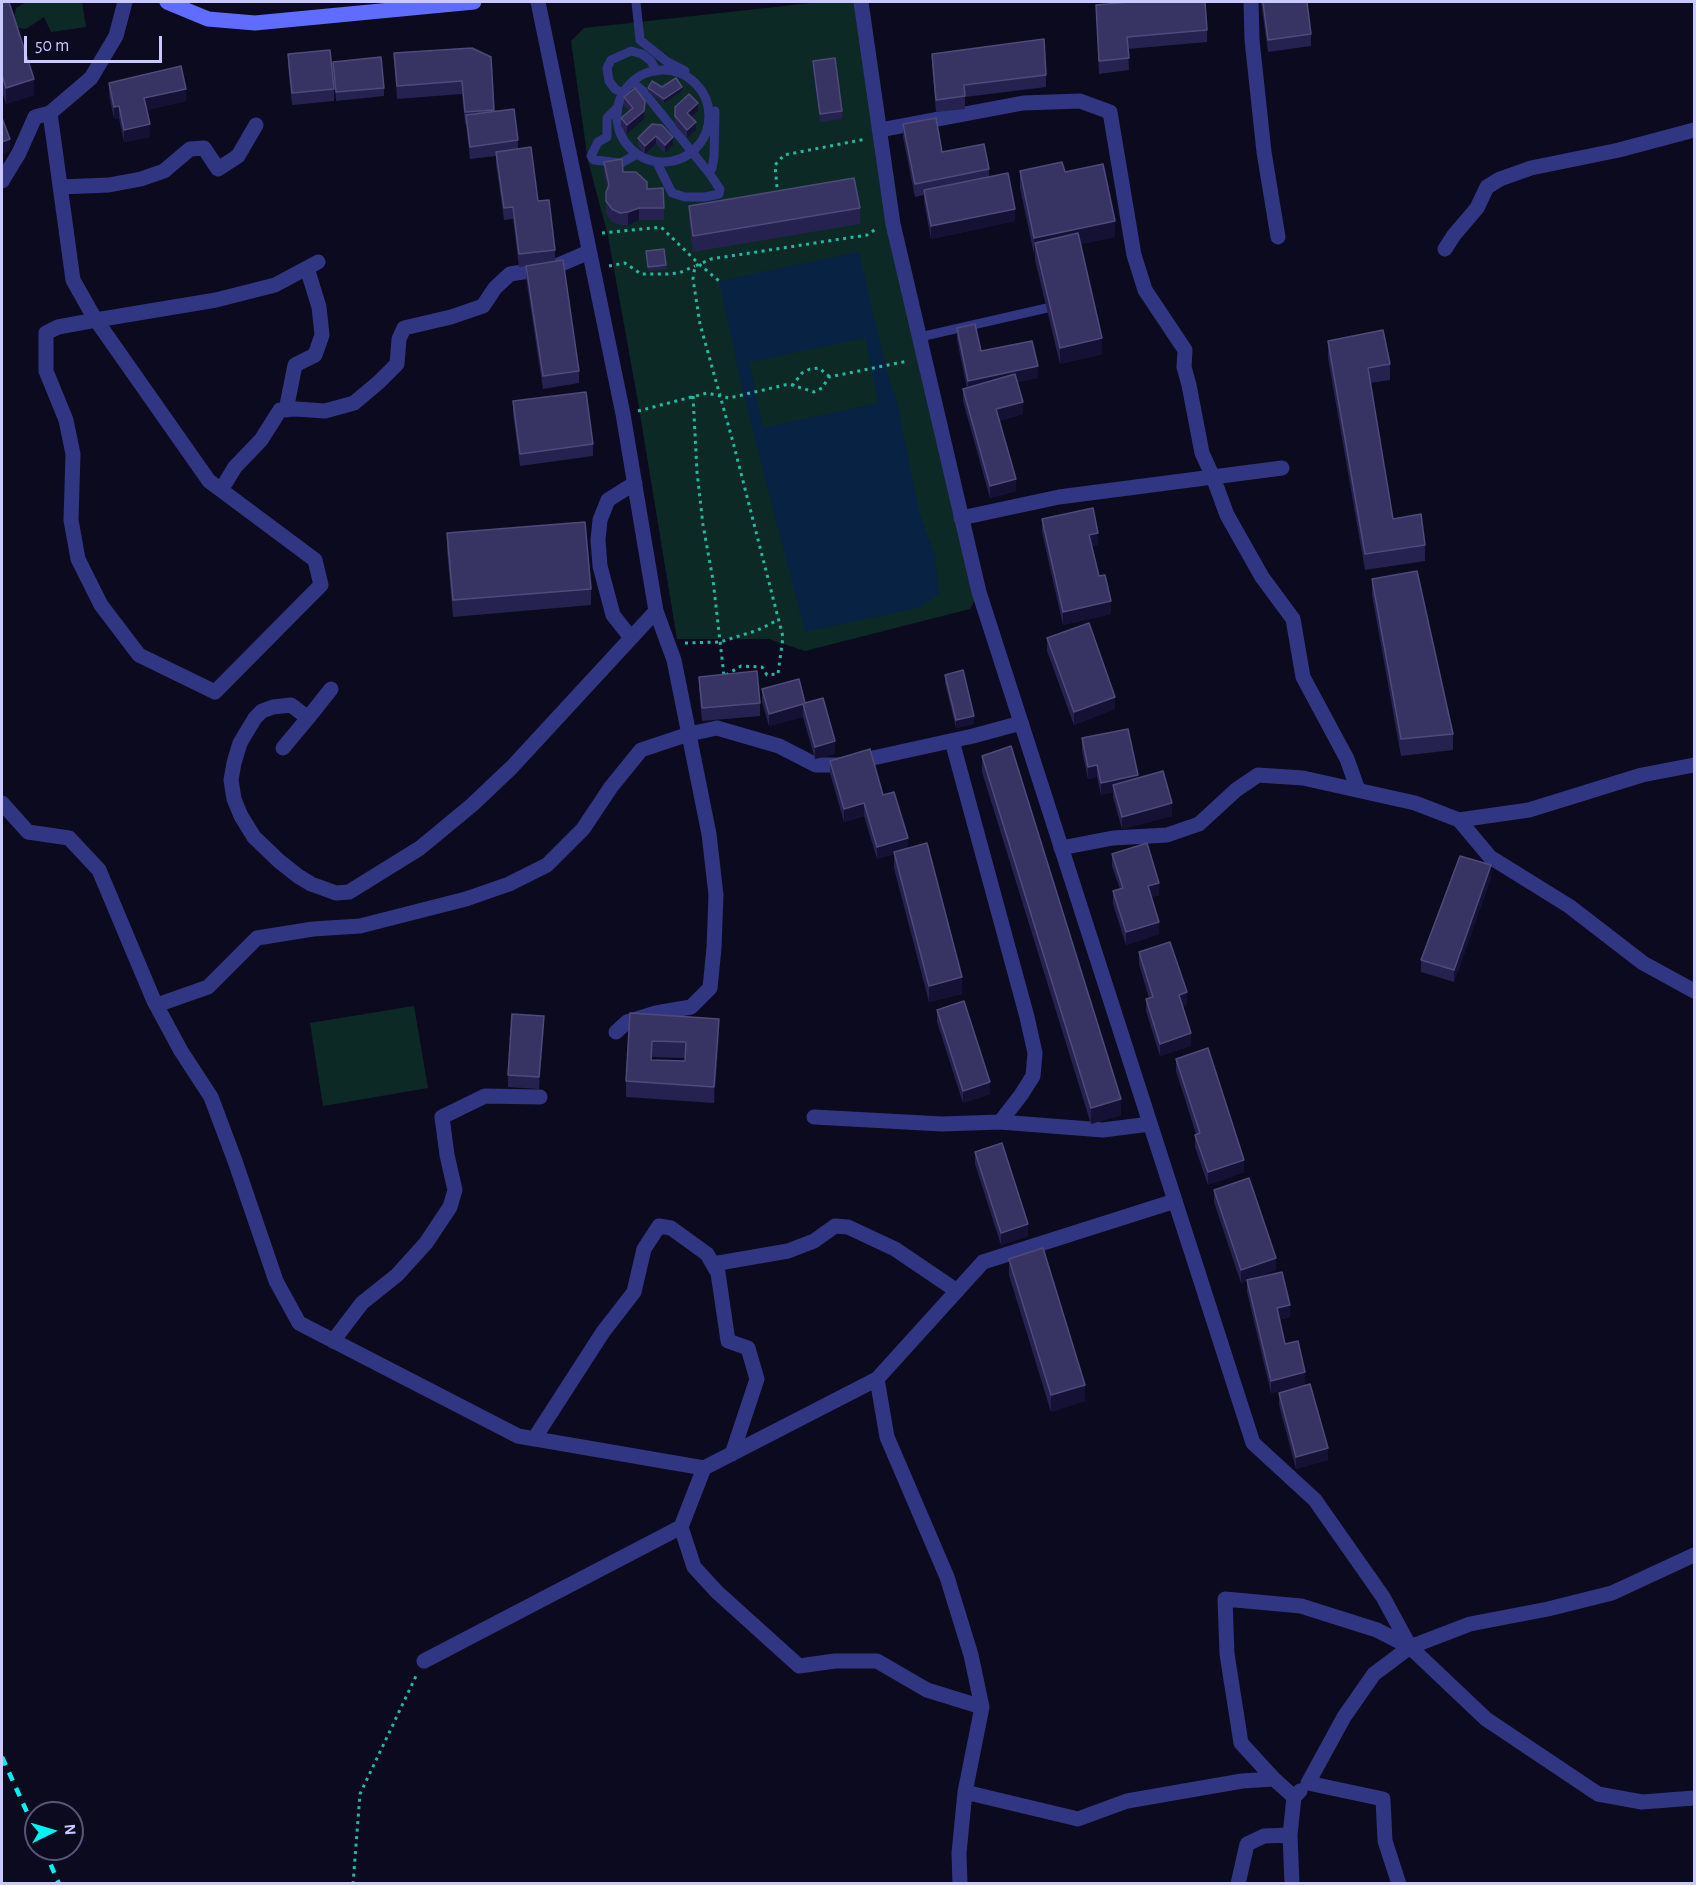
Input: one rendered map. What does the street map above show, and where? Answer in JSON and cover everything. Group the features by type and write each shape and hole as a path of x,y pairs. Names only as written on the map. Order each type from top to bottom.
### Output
{"main road":[{"path":"167,2 208,19 255,23 474,2"}],"street":[{"path":"2,182 19,153 35,117 50,113 91,78 116,36 125,2"},
{"path":"538,2 623,414 656,611 674,660 710,834 716,896 710,988 691,1007 656,1013 627,1022 616,1032"},
{"path":"861,2 892,217 979,592 1253,1443 1315,1500 1383,1597 1410,1647"},
{"path":"1251,2 1252,40 1263,141 1278,237"},
{"path":"880,129 1023,103 1080,101 1110,112 1134,255 1145,290 1185,350 1184,367 1190,385 1202,453 1227,514 1262,577 1293,619 1303,677 1347,759 1358,790"},
{"path":"50,113 73,280 96,320 209,481 315,560 321,585 215,692 139,655 101,605 78,559 71,520 73,454 66,420 46,371 46,333 58,327 96,320 226,298 275,285 313,265 322,335 315,356 296,365 286,410"},
{"path":"60,187 109,185 141,179 164,171 190,149 204,148 218,169 238,156 256,125"},
{"path":"1445,249 1477,208 1487,187 1500,179 1531,168 1619,150 1695,130"},
{"path":"220,490 235,467 261,440 280,410 325,411 354,403 397,364 399,339 404,328 451,317 483,306 495,288 510,274 554,267 589,252"},
{"path":"962,518 1059,497 1282,468"},
{"path":"631,638 613,615 600,566 598,540 600,520 608,500 635,483"},
{"path":"308,718 291,705 273,706 262,711 255,718 240,743 234,764 231,780 234,800 254,837 279,861 325,891 349,892 420,848 472,805 512,766 656,611"},
{"path":"283,748 331,689"},
{"path":"157,1005 208,987 257,938 313,929 360,926 466,899 508,884 547,865 583,829 611,787 641,750 689,734 717,728 779,746 816,765 841,765 952,741 1021,723"},
{"path":"952,741 1035,1053 1032,1076 1021,1095 1000,1122"},
{"path":"1459,820 1529,810 1642,775 1695,765"},
{"path":"1061,848 1113,838 1167,835 1199,824 1236,790 1258,775 1303,778 1358,790 1415,803 1459,820 1490,857 1569,906 1643,963 1695,991"},
{"path":"2,803 28,832 69,838 99,870 157,1005 181,1051 211,1097 276,1281 299,1323 518,1436 704,1468 877,1379 983,1262 1175,1201"},
{"path":"333,1341 362,1303 397,1275 426,1243 450,1207 455,1190 442,1117 485,1096 540,1097"},
{"path":"814,1117 942,1124 1000,1122 1103,1130 1150,1124"},
{"path":"534,1439 603,1332 634,1292 644,1249 659,1226 671,1228 707,1254 718,1273 728,1341 748,1348 757,1379 732,1454"},
{"path":"713,1264 788,1251 814,1242 835,1226 848,1227 894,1248 957,1291"},
{"path":"877,1379 887,1437 947,1576 970,1655 982,1707 965,1792 959,1853 960,1884"},
{"path":"704,1468 681,1527 694,1567 717,1592 799,1666 836,1661 877,1661 927,1690 982,1707"},
{"path":"424,1660 681,1527"},
{"path":"1292,1884 1290,1834 1294,1797 1308,1783 1344,1717 1374,1674 1410,1647 1470,1624 1548,1609 1612,1593 1695,1555"},
{"path":"1294,1797 1241,1743 1227,1654 1225,1599 1300,1605 1377,1630 1410,1647 1486,1719 1598,1794 1642,1802 1695,1798"},
{"path":"965,1792 1078,1819 1127,1801 1242,1780 1274,1779"},
{"path":"1308,1783 1383,1799 1385,1841 1399,1884"},
{"path":"1238,1884 1247,1844 1264,1836 1290,1834"}],"lane":[{"path":"636,2 640,40 666,61 699,78 712,100 715,113 715,135 712,168 709,173"},
{"path":"623,93 615,89 609,81 607,68 610,60 631,51 642,54 651,62 656,71"},
{"path":"656,71 673,71 687,76 698,86 706,99 710,115 708,131 700,145 673,162 657,163 642,158 629,148 621,136 617,122 618,107 623,93 632,82 645,74 656,71"},
{"path":"632,82 643,91 709,173 720,189 719,194 685,197 672,194 657,163"},
{"path":"591,156 598,142 607,137 607,118 618,107"},
{"path":"591,156 594,160 621,163 637,154"},
{"path":"570,159 591,156"},
{"path":"920,337 1047,308"}],"path":[{"path":"777,187 775,165 784,155 865,140 880,129"},
{"path":"593,270 625,263 641,274 679,273 711,259 867,235 892,217"},
{"path":"586,234 661,227 697,265 719,281"},
{"path":"697,265 693,279 700,324 734,441 783,637 778,674 766,675 762,667 741,666 718,678"},
{"path":"623,414 707,393 729,398 789,384 814,392 822,388 830,377 924,357"},
{"path":"792,386 802,374 810,369 819,368 830,377"},
{"path":"693,396 697,472 724,676"},
{"path":"668,643 720,642 758,630 778,620"},
{"path":"353,1884 360,1794 424,1660"}],"green space":[{"path":"26,2 82,2 86,27 51,32 44,17 26,29 12,27 16,8"},
{"path":"820,2 861,2 893,224 979,592 970,609 805,651 769,639 677,639 608,236 588,161 571,41 584,28"},
{"path":"414,1006 428,1088 323,1106 310,1023"}],"water":[{"path":"859,252 884,360 898,407 920,515 935,555 939,594 921,607 805,632 743,392 719,281","holes":["865,338 878,403 763,428 749,362"]}],"building":[{"path":"2,2 9,2 34,79 6,88 2,75"},
{"path":"1130,2 1205,2 1207,30 1127,37 1129,58 1099,61 1096,5"},
{"path":"1263,2 1307,2 1311,34 1268,40"},
{"path":"1044,39 1046,75 964,85 965,96 936,100 932,54"},
{"path":"472,48 491,57 494,110 465,112 462,81 397,86 394,53"},
{"path":"330,50 334,89 292,93 288,54"},
{"path":"381,57 384,88 336,92 333,62"},
{"path":"835,58 842,111 820,114 813,61"},
{"path":"181,66 186,89 144,98 150,124 124,130 119,106 114,107 109,83"},
{"path":"676,78 682,87 664,99 648,88 652,81 662,87"},
{"path":"635,88 645,101 644,111 627,125 621,118 633,108 624,97"},
{"path":"689,94 698,103 687,113 696,122 687,130 675,116 675,107"},
{"path":"514,109 518,140 470,147 466,115"},
{"path":"2,118 10,139 2,142"},
{"path":"936,118 942,152 984,144 989,169 915,184 903,124"},
{"path":"652,124 662,125 673,137 665,145 656,136 645,146 638,138"},
{"path":"531,147 538,201 549,200 555,250 519,254 513,207 504,208 496,152"},
{"path":"622,159 623,172 636,172 647,182 647,189 663,188 664,208 639,208 620,213 612,209 606,201 609,185 604,162"},
{"path":"1062,162 1065,172 1103,164 1115,221 1034,238 1020,171"},
{"path":"1008,173 1015,209 931,226 924,190"},
{"path":"854,178 860,208 693,236 689,206"},
{"path":"1078,233 1102,338 1060,348 1035,243"},
{"path":"664,249 666,265 648,267 646,251"},
{"path":"563,260 579,371 543,376 526,266"},
{"path":"975,324 981,351 1032,341 1038,366 968,381 957,328"},
{"path":"1383,330 1390,364 1368,368 1393,519 1421,514 1425,545 1365,554 1328,341"},
{"path":"1015,374 1023,402 996,409 1016,479 990,486 963,389"},
{"path":"586,392 593,444 520,454 513,401"},
{"path":"1093,508 1098,533 1089,535 1099,576 1105,575 1111,601 1063,612 1042,519"},
{"path":"585,522 591,589 453,600 447,533"},
{"path":"1417,571 1453,734 1401,739 1372,579"},
{"path":"1089,623 1115,697 1074,712 1047,638"},
{"path":"963,670 974,716 956,720 945,675"},
{"path":"757,671 760,703 702,708 699,677"},
{"path":"799,679 805,703 823,698 835,741 815,747 803,704 769,714 762,689"},
{"path":"1128,729 1138,775 1101,783 1097,765 1088,767 1082,738"},
{"path":"1011,746 1121,1099 1091,1108 982,756"},
{"path":"870,749 883,795 894,792 908,838 877,847 864,803 844,809 830,761"},
{"path":"1163,771 1172,803 1122,817 1113,785"},
{"path":"927,843 962,977 929,986 894,852"},
{"path":"1147,843 1159,883 1148,886 1159,922 1126,932 1113,891 1123,888 1112,854"},
{"path":"1460,856 1491,865 1454,970 1421,960"},
{"path":"1170,942 1187,992 1179,995 1191,1033 1160,1044 1146,999 1153,997 1139,952"},
{"path":"964,1001 990,1082 963,1091 937,1010"},
{"path":"630,1013 719,1019 714,1087 626,1081","holes":["652,1041 686,1042 685,1061 651,1060"]},
{"path":"512,1014 544,1016 539,1077 508,1075"},
{"path":"1208,1048 1244,1160 1208,1172 1195,1135 1200,1133 1176,1059"},
{"path":"1002,1143 1028,1224 1001,1233 975,1152"},
{"path":"1249,1178 1276,1258 1241,1270 1214,1190"},
{"path":"1043,1248 1085,1385 1051,1395 1009,1259"},
{"path":"1282,1272 1290,1305 1277,1308 1285,1344 1298,1341 1305,1372 1271,1381 1247,1280"},
{"path":"1310,1384 1328,1448 1296,1457 1279,1393"}],"railway":[{"path":"2,1757 24,1806"},
{"path":"49,1861 59,1884"}]}
